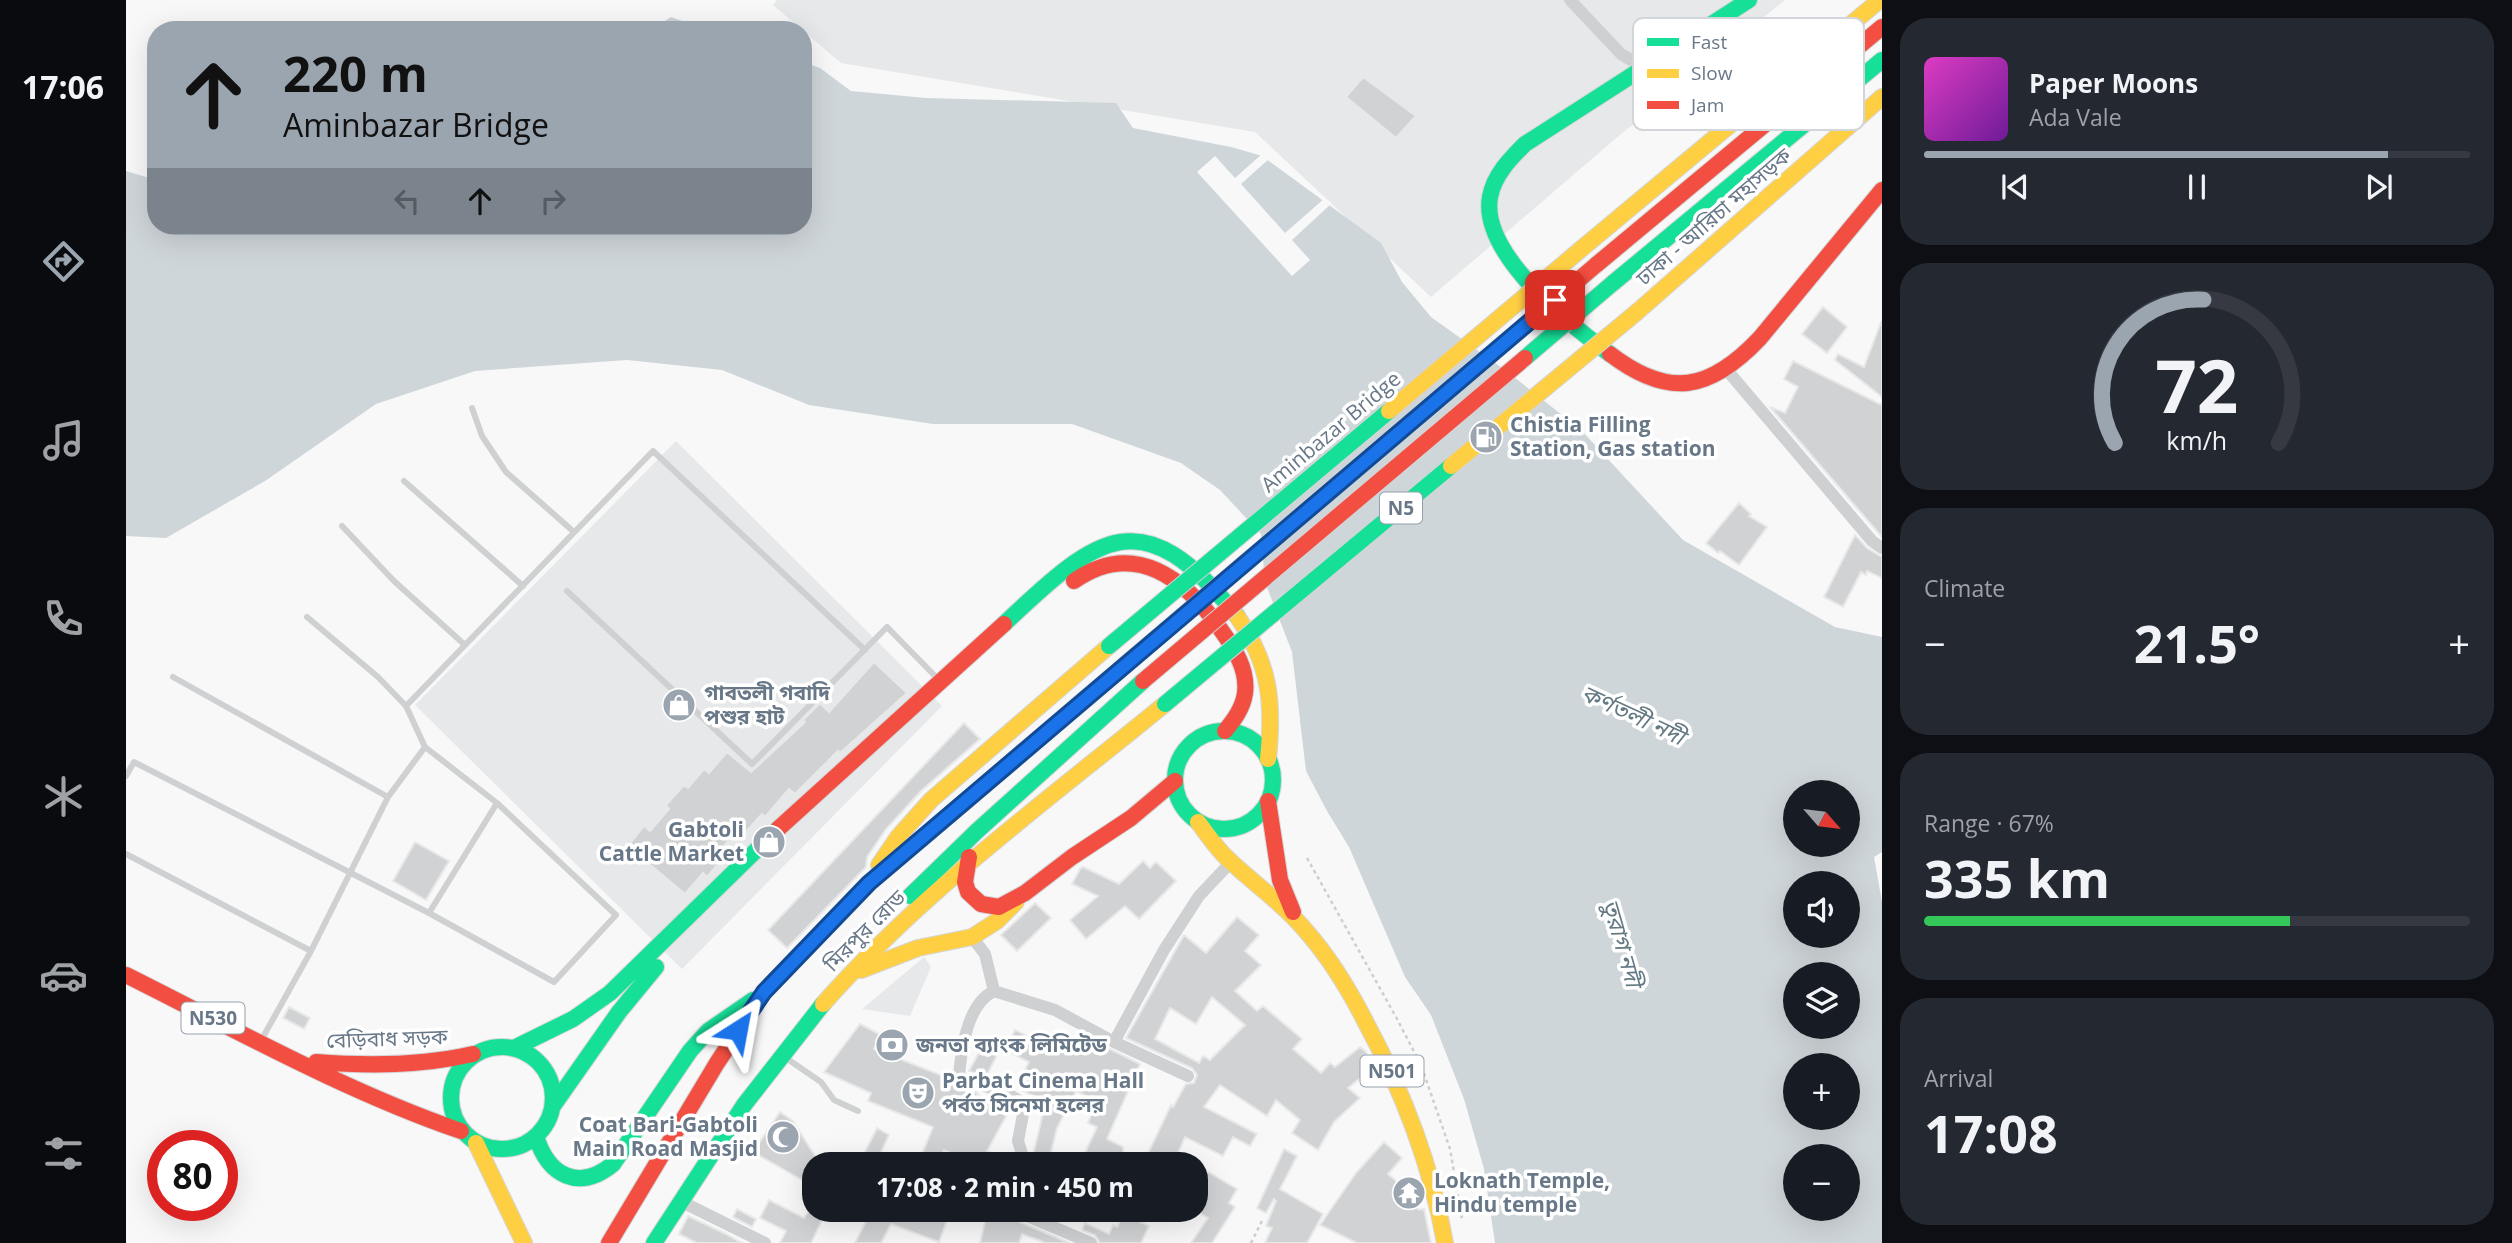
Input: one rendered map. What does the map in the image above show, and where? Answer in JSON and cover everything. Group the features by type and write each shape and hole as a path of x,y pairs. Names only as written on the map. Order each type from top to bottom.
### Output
{"main road":[{"path":"1720,18 1749,0"},
{"name":"Aminbazar Bridge","path":"1858,18 1880,0"},
{"name":"ঢাকা - আরিচা মহাসড়ক","path":"1864,42 1882,27"},
{"name":"ঢাকা - আরিচা মহাসড়ক","path":"1864,75 1882,60"},
{"path":"1633,73 1525,144 1510,158 1491,189 1489,208 1492,226 1507,254 1539,291 1616,359 1637,372 1658,381 1676,383 1713,377 1726,369 1776,320 1882,190"},
{"name":"ঢাকা - আরিচা মহাসড়ক","path":"1864,113 1882,97"},
{"name":"Aminbazar Bridge","path":"869,883 898,837 931,800 1108,646 1724,130"},
{"name":"ঢাকা - আরিচা মহাসড়ক","path":"1596,265 1758,130"},
{"name":"ঢাকা - আরিচা মহাসড়ক","path":"977,831 1143,681 1612,283 1797,130"},
{"name":"ঢাকা - আরিচা মহাসড়ক","path":"1165,705 1637,312 1844,130"},
{"name":"Aminbazar Bridge","path":"1125,664 1596,265"},
{"path":"514,1048 551,1032 592,1007 628,977 765,840 1069,567 1112,542 1145,541 1163,548 1192,566 1231,609 1262,656 1272,696 1268,760"},
{"path":"552,1106 619,1012 659,963 715,904 1087,570 1106,563 1139,565 1157,570 1191,592 1239,655 1245,673 1244,701 1225,731"},
{"name":"মিরপুর রোড","path":"609,1243 717,1063 764,992 869,883 1125,664"},
{"name":"মিরপুর রোড","path":"654,1243 729,1127 782,1055 848,975 966,866 1165,705"},
{"path":"848,975 896,955 972,937 997,922 1026,893 1072,856 1131,818 1175,780 1180,758 1186,749 1203,735 1225,731 1239,733 1261,748 1268,760"},
{"name":"N501","path":"1268,760 1272,785 1268,801 1280,880 1295,918"},
{"name":"N501","path":"1175,780 1181,804 1221,852 1295,918 1323,950 1352,996 1407,1101 1440,1208 1446,1243"},
{"path":"1131,818 1164,814 1194,818 1224,829 1250,821 1268,801"},
{"path":"977,831 966,866 965,882 968,892 981,904 999,907 1026,893"},
{"name":"N5","path":"848,975 881,926 977,831"},
{"name":"বেড়িবাধ সড়ক","path":"126,975 299,1061 423,1118 461,1131"},
{"path":"536,1136 538,1149 556,1170 570,1178 585,1179 598,1175 613,1164 690,1051 708,1031 764,992"},
{"path":"488,1048 514,1048 540,1063 548,1076 553,1091 547,1123 536,1136 523,1145 508,1149 491,1149 476,1143 461,1131 453,1115 450,1098 453,1080 462,1065 475,1053 488,1048"},
{"name":"বেড়িবাধ সড়ক","path":"299,1061 349,1065 399,1064 443,1062 475,1053"},
{"path":"476,1143 524,1243"}],"street":[{"path":"1570,0 1621,54 1633,60"},
{"path":"1726,369 1863,532 1882,548"},
{"path":"1114,1042 1164,950 1199,896 1232,861"},
{"path":"972,937 985,954 994,991"},
{"path":"1021,1152 1018,1141 1025,1104 1008,1094 959,1077 961,1052 970,1019 988,994 994,991 1055,1010 1114,1042 1188,1076"},
{"path":"680,1200 765,1243"},
{"path":"1042,1222 1091,1243"}],"lane":[{"path":"472,408 482,436 506,472 574,533"},
{"path":"406,706 653,451 865,650"},
{"path":"404,481 523,586"},
{"path":"342,526 394,581 465,645"},
{"path":"567,591 752,764 887,627 941,682"},
{"path":"126,776 134,762 429,913 554,982 616,915 497,803 425,747 406,706 378,677 307,617"},
{"path":"173,677 388,797"},
{"path":"260,1041 311,951 388,797 425,747"},
{"path":"429,913 497,803"},
{"path":"126,854 311,951"},
{"path":"782,1055 821,1082 835,1100 858,1111"}],"path":[{"path":"1251,1243 1262,1221"}],"shaded area":[{"path":"777,0 1785,0 1763,18 1633,18 1633,124 1431,297 1255,132 841,63 812,38 812,21 792,21 773,5"},
{"name":"গাবতলী গবাদি পশুর হাট","path":"676,441 942,706 682,969 415,705"},
{"path":"924,957 931,967 910,1016 862,1009"}],"water":[{"path":"671,17 682,21 665,21"},
{"path":"812,65 851,91 926,98 1116,103 1133,128 1231,147 1262,156 1381,243 1402,282 1431,317 1505,370 1581,430 1683,540 1835,627 1882,637 1882,852 1874,857 1882,902 1882,1243 1495,1243 1484,1169 1464,1099 1431,1015 1405,977 1349,847 1306,771 1292,652 1265,582 1261,534 1220,490 1181,463 1072,424 933,424 809,405 722,370 627,360 475,371 376,404 265,481 166,538 126,536 126,171 147,177 147,235 812,235"}],"pier":[{"path":"1263,153 1270,158 1241,184 1285,233 1325,198 1332,203 1292,240 1310,260 1292,276 1197,172 1215,156 1235,178"}],"building":[{"path":"1363,77 1416,116 1396,138 1346,97"},
{"path":"1823,307 1847,327 1827,353 1802,334"},
{"path":"1881,322 1882,397 1835,360 1838,354 1864,367"},
{"path":"1793,361 1882,405 1882,537 1770,407 1785,413 1798,387 1784,379"},
{"path":"1739,503 1751,514 1749,516 1767,527 1739,565 1706,543"},
{"path":"1855,535 1867,548 1882,557 1882,578 1867,571 1866,575 1861,572 1843,607 1824,597"},
{"path":"874,662 907,693 840,753 838,751 795,794 789,789 765,817 762,814 744,834 739,829 716,855 722,859 707,877 703,873 685,894 628,846 644,826 650,831 669,809 666,805 684,785 688,788 704,769 709,773 727,752 751,772 805,722 803,720 820,703 829,712"},
{"path":"964,723 980,739 921,791 886,829 867,857 866,867 787,948 768,930"},
{"path":"415,842 449,861 426,900 393,881"},
{"path":"1143,861 1150,868 1156,862 1176,881 1139,919 1125,906 1086,939 1070,920 1098,896 1072,884 1080,869 1083,867 1119,884"},
{"path":"1035,903 1051,918 1017,951 1001,935"},
{"path":"1237,917 1259,935 1245,951 1261,965 1235,991 1257,1011 1263,1006 1302,1039 1293,1049 1321,1073 1330,1063 1335,1067 1360,1047 1366,1052 1374,1067 1348,1088 1360,1098 1334,1122 1318,1150 1292,1133 1300,1120 1276,1100 1267,1116 1220,1085 1204,1107 1257,1134 1250,1146 1233,1137 1223,1156 1185,1137 1178,1152 1149,1152 1171,1105 1173,1107 1186,1084 1194,1083 1197,1075 1192,1068 1126,1038 1184,935 1206,953","holes":["1212,997 1245,1025 1210,1060 1203,1056 1199,1063 1155,1039 1170,1008 1196,1024"]},
{"path":"289,1007 310,1018 304,1029 283,1018"},
{"path":"860,1024 881,1035 874,1049 951,1079 956,1085 978,1093 1009,1111 987,1151 989,1152 923,1152 933,1127 868,1101 871,1093 824,1072"},
{"path":"1015,1030 1043,1044 1046,1038 1071,1051 1080,1034 1140,1064 1107,1139 1123,1147 1123,1152 1086,1152 1097,1127 1088,1123 1097,1101 1076,1091 1057,1128 1051,1152 1034,1152 1048,1103 1023,1091 1031,1075 1024,1072 1029,1062 1005,1050"},
{"path":"982,1047 997,1055 986,1077 969,1071"},
{"name":"Coat Bari-Gabtoli Main Road Masjid","path":"780,1112 793,1121 812,1152 802,1152 802,1180 753,1152"},
{"path":"877,1128 889,1135 881,1152 865,1152"},
{"path":"1384,1142 1402,1158 1388,1174 1405,1189 1402,1192 1419,1210 1424,1209 1431,1243 1357,1243 1320,1225 1356,1173"},
{"path":"1284,1149 1297,1156 1280,1189 1323,1214 1307,1243 1265,1243 1272,1228 1266,1226 1276,1201 1274,1199 1266,1213 1257,1208"},
{"path":"1208,1172 1237,1189 1229,1203 1235,1207 1212,1243 1191,1243 1205,1222 1208,1222"},
{"path":"769,1200 802,1217 802,1222 821,1222 811,1243 780,1243 786,1231 760,1218"},
{"path":"737,1209 756,1219 752,1227 733,1217"},
{"path":"688,1216 742,1243 697,1243 679,1234"},
{"path":"866,1222 946,1222 939,1242 891,1224 881,1243 855,1243"},
{"path":"985,1222 1020,1222 1069,1243 1046,1243 1022,1234 1019,1243 980,1243"},
{"path":"1120,1222 1141,1222 1149,1226 1141,1243 1100,1243 1095,1235 1082,1230 1085,1223 1109,1234 1113,1225 1117,1227"}],"traffic: fast":[{"path":"1721,18 1749,0"},
{"path":"1864,75 1882,60"},
{"path":"1610,354 1551,306 1513,263 1499,241 1491,219 1490,197 1503,168 1525,144 1633,75"},
{"path":"1613,283 1798,130"},
{"path":"1525,358 1613,283"},
{"path":"1109,646 1389,411"},
{"path":"1165,704 1451,466"},
{"path":"1004,624 1067,568 1094,551 1121,542 1147,543 1174,555 1204,579 1237,616"},
{"path":"940,823 1126,664"},
{"path":"910,896 977,831 1143,681"},
{"path":"1224,731 1243,735 1259,745 1269,761 1273,780 1269,799 1259,815 1243,825 1224,829 1205,825 1189,815 1179,799 1175,780 1179,761 1189,745 1205,735 1224,731"},
{"path":"514,1048 573,1019 610,993 778,829"},
{"path":"553,1106 619,1012 656,967"},
{"path":"536,1136 548,1161 566,1176 588,1177 613,1164 690,1051 708,1031 753,1000"},
{"path":"654,1243 744,1105 823,1004"},
{"path":"502,1047 531,1055 545,1069 553,1098 545,1127 531,1141 502,1149 473,1141 459,1127 451,1098 459,1069 473,1055 502,1047"}],"traffic: slow":[{"path":"1858,18 1880,0"},
{"path":"1864,113 1882,97"},
{"path":"1580,250 1724,130"},
{"path":"1637,312 1844,130"},
{"path":"1389,411 1580,250"},
{"path":"1451,466 1637,312"},
{"path":"1126,664 1450,389"},
{"path":"1237,616 1257,651 1267,684 1270,701 1268,759"},
{"path":"879,865 898,837 931,800 1109,646"},
{"path":"823,1004 862,962 945,884 1165,704"},
{"path":"1198,822 1224,855 1297,921 1338,973 1378,1046 1403,1100 1424,1156 1445,1243"},
{"path":"861,970 918,948 972,937 997,921 1016,902"},
{"path":"476,1143 524,1243"}],"traffic: jam":[{"path":"1864,42 1882,27"},
{"path":"1596,265 1758,130"},
{"path":"1610,354 1651,378 1670,383 1688,383 1724,369 1760,338 1882,190"},
{"path":"1450,389 1596,265"},
{"path":"1143,681 1525,358"},
{"path":"1074,581 1096,569 1117,564 1137,564 1156,570 1191,594 1231,644 1244,676 1245,693 1242,704 1225,731"},
{"path":"778,829 1004,624"},
{"path":"969,857 965,882 968,892 981,904 999,907 1025,893 1072,857 1131,818 1175,781"},
{"path":"1268,801 1280,880 1293,912"},
{"path":"609,1243 717,1063 764,992 869,883 940,823"},
{"path":"126,975 333,1079 461,1131"},
{"path":"316,1062 395,1064 473,1054"}],"place":[{"name":"Chistia Filling Station, Gas station","path":"1486,437"},
{"name":"গাবতলী গবাদি পশুর হাট","path":"679,705"},
{"name":"Gabtoli Cattle Market","path":"769,842"},
{"name":"জনতা ব্যাংক লিমিটেড","path":"892,1045"},
{"name":"Parbat Cinema Hall পর্বত সিনেমা হলের","path":"918,1093"},
{"name":"Coat Bari-Gabtoli Main Road Masjid","path":"783,1137"},
{"name":"Loknath Temple, Hindu temple","path":"1409,1193"}],"route":[{"path":"738,1030 764,992 869,883 1555,300"}],"water label":[{"name":"কর্ণতলী নদী","path":"1633,715"},
{"name":"তুরাগ নদী","path":"1622,943"}]}
